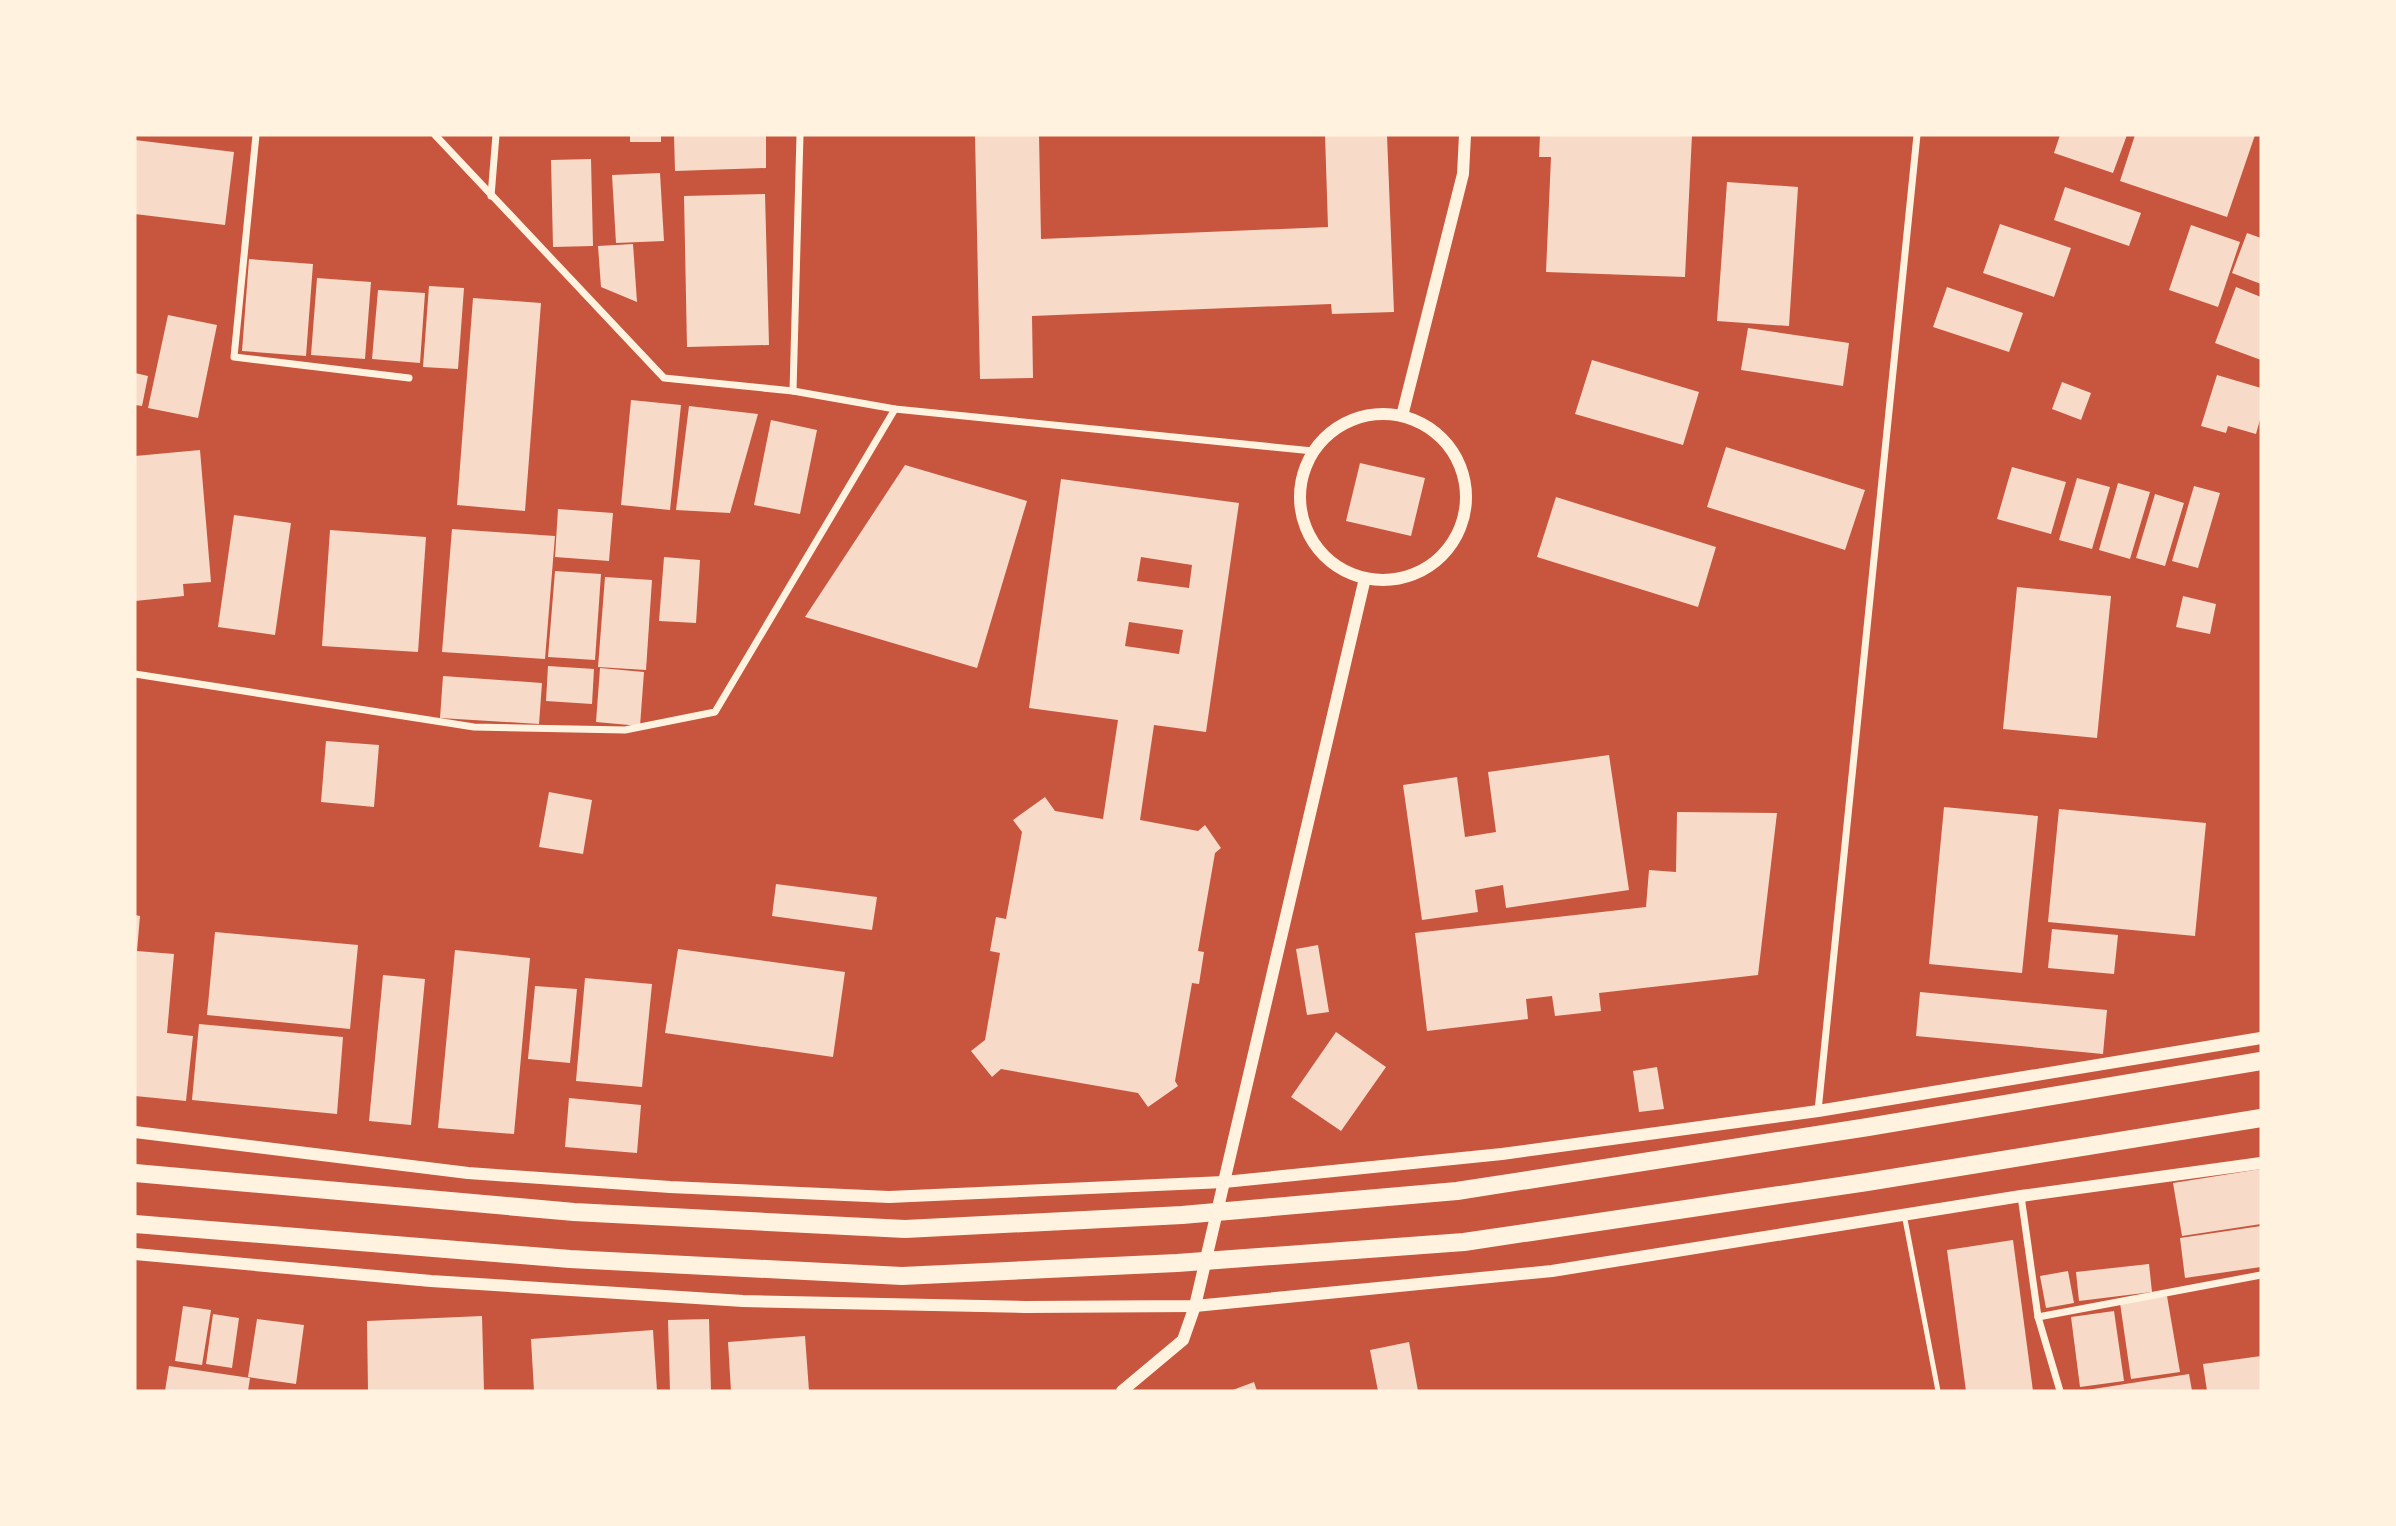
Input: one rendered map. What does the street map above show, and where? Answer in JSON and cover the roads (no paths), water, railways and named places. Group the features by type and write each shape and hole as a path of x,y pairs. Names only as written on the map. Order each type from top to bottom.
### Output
{"main road":[{"path":"135,1173 574,1212 905,1229 1182,1215 1457,1191 2261,1062"},
{"path":"135,1224 570,1259 902,1276 1109,1266 1464,1242 1853,1184 2261,1118"}],"street":[{"path":"256,135 234,357 409,378"},
{"path":"435,135 664,378 793,391 895,409 1313,451"},
{"path":"491,195 496,135"},
{"path":"793,391 800,135"},
{"path":"1402,416 1463,174 1465,135"},
{"path":"1818,1111 1917,135"},
{"path":"135,674 474,727 625,730 715,712 895,409"},
{"path":"1377,414 1402,416 1429,427 1451,446 1464,472 1467,501 1461,529 1445,553 1422,571 1393,579 1364,578 1339,568 1319,551 1305,528 1300,502 1303,475 1313,451 1331,432 1353,419 1377,414"},
{"path":"1122,1391 1183,1340 1195,1306 1364,578"},
{"path":"135,1132 468,1173 889,1197 1224,1182 1502,1154 1818,1111 2261,1038"},
{"path":"135,1254 431,1282 743,1301 1025,1307 1195,1306 1552,1271 2021,1196 2261,1163"},
{"path":"2021,1196 2038,1317 2060,1391"},
{"path":"2038,1317 2261,1275"}],"lane":[{"path":"1904,1214 1938,1391"}]}
